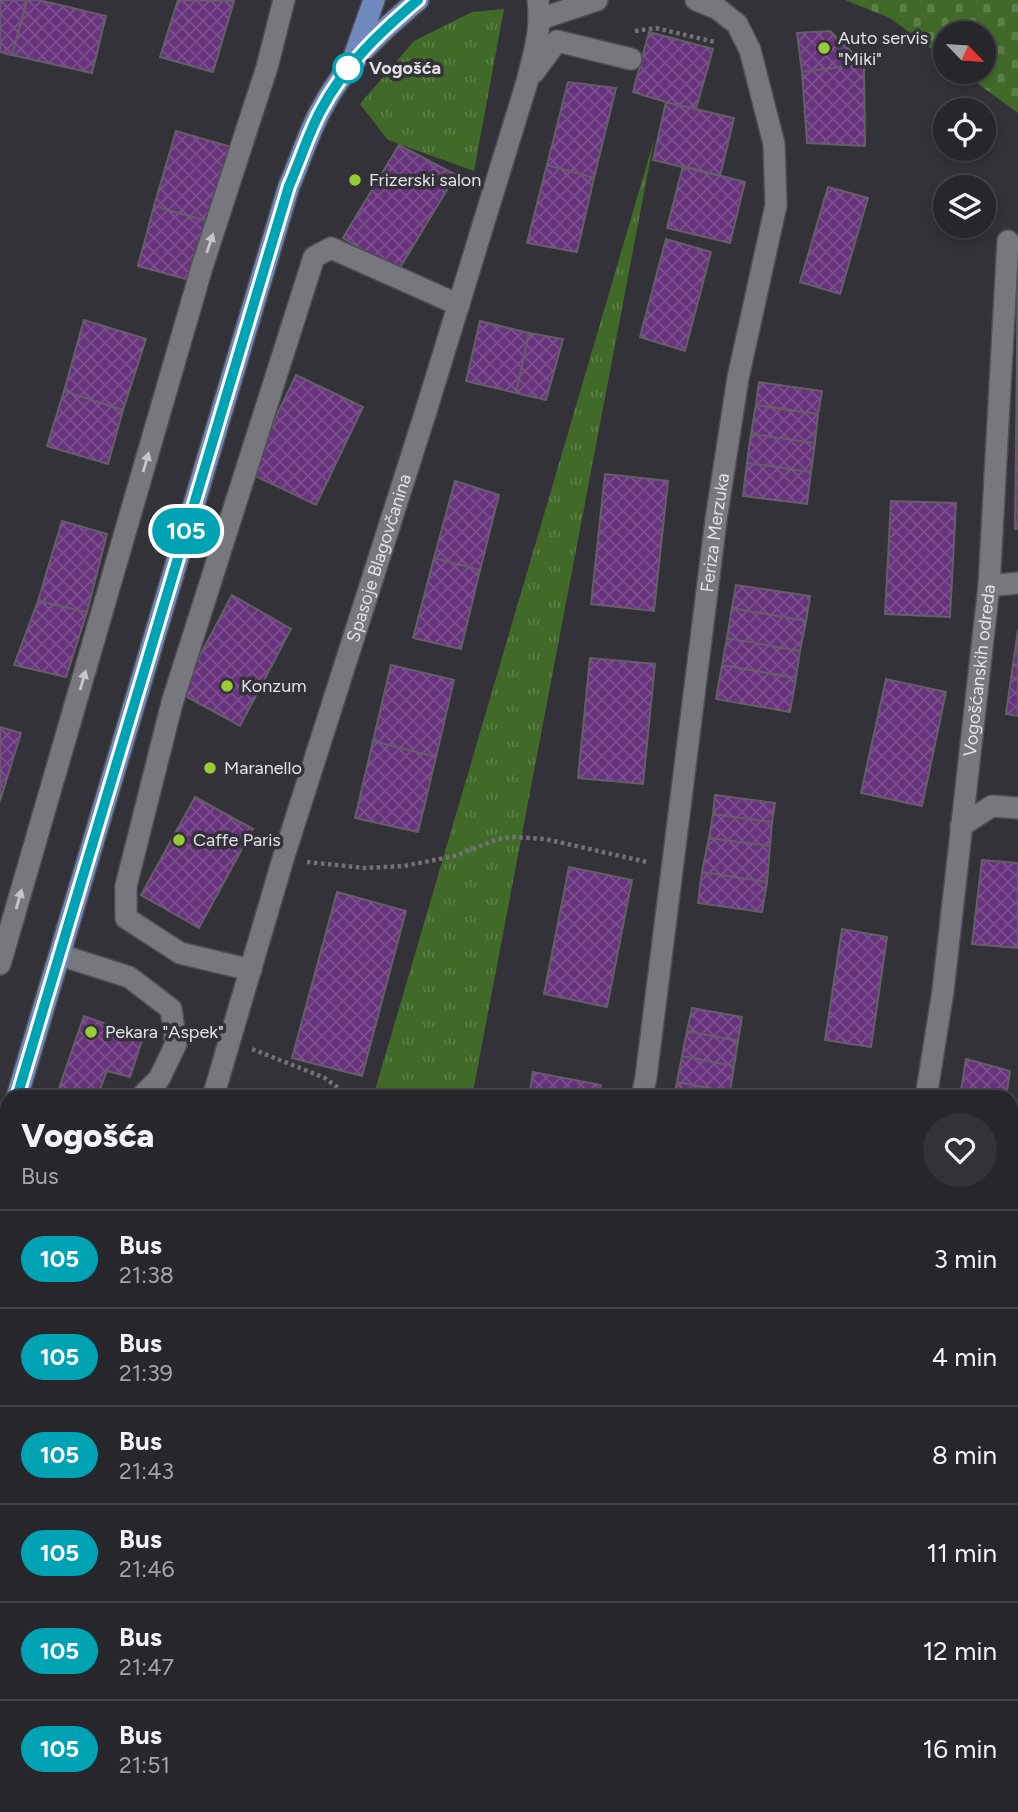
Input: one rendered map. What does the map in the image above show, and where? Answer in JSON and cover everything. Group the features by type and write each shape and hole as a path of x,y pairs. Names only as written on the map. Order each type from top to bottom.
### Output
{"main road":[{"path":"353,61 374,0"},
{"path":"19,1090 289,186 321,110 353,61 418,0"}],"street":[{"path":"0,964 202,267 267,67 284,0"},
{"path":"522,0 539,9 597,0"},
{"name":"Feriza Merzuka","path":"643,1090 716,520 738,379 776,205 776,155 750,50 737,24 718,9 696,0"},
{"name":"Spasoje Blagovčanina","path":"215,1090 283,859 527,82 537,44 539,9"},
{"path":"527,82 557,41 631,59"},
{"name":"Vogošćanskih odreda","path":"927,1090 943,991 989,586 1008,241"},
{"path":"251,970 180,953 127,918 126,887 172,704 314,257 331,248 458,305"},
{"path":"989,586 1018,583"},
{"path":"961,826 992,806 1018,808"},
{"path":"60,955 129,977 171,1009 176,1044 159,1079 148,1090"}],"path":[{"path":"631,32 656,29 750,50"},
{"path":"283,859 365,868 404,866 455,856 498,839 512,837 545,839 672,868"},
{"path":"230,1040 325,1078 341,1090"}],"green space":[{"path":"845,0 1018,0 1018,113 978,84 996,84 996,21 933,21 933,50 890,18"},
{"path":"504,9 474,171 388,140 360,104 414,41 472,12"},
{"path":"654,140 473,1090 375,1090"}],"building":[{"path":"0,0 27,0 12,55 0,52"},
{"path":"27,0 39,0 106,16 92,73 12,55"},
{"path":"178,0 234,1 213,72 160,57"},
{"name":"Auto servis \"Miki\"","path":"830,31 864,64 802,72 797,33"},
{"path":"649,32 713,49 696,109 633,92"},
{"path":"864,64 865,146 807,143 802,72"},
{"path":"568,82 616,88 594,178 547,165"},
{"path":"666,102 734,118 720,176 653,160"},
{"path":"176,131 231,147 210,222 154,206"},
{"path":"399,145 456,175 398,271 343,238"},
{"path":"547,165 594,178 577,252 527,243"},
{"path":"683,166 745,182 730,243 667,228"},
{"path":"828,187 868,198 840,294 800,282"},
{"path":"154,206 210,222 193,281 138,266"},
{"path":"666,239 711,252 685,351 640,337"},
{"path":"1018,258 1018,529 1015,529"},
{"path":"84,320 146,339 123,410 64,391"},
{"path":"480,321 529,333 516,393 466,381"},
{"path":"529,333 563,339 546,400 516,393"},
{"path":"296,375 363,407 316,505 249,473"},
{"path":"759,382 822,391 818,414 756,405"},
{"path":"64,391 123,410 108,464 47,446"},
{"path":"756,405 818,414 815,443 751,434"},
{"path":"751,434 815,443 811,472 747,463"},
{"path":"747,463 811,472 807,504 743,496"},
{"path":"605,474 668,481 654,611 591,604"},
{"path":"455,481 499,495 480,570 434,558"},
{"path":"891,501 956,503 950,617 885,614"},
{"path":"62,521 107,534 87,612 38,601"},
{"path":"434,558 480,570 461,649 413,638"},
{"path":"736,585 810,596 806,621 732,608"},
{"path":"232,595 291,629 240,726 180,693"},
{"path":"38,601 87,612 66,677 14,665"},
{"path":"732,608 806,621 800,651 727,638"},
{"path":"1018,630 1018,716 1006,714"},
{"path":"727,638 800,651 796,678 722,665"},
{"path":"590,658 655,664 643,784 578,778"},
{"path":"391,665 454,680 436,757 373,741"},
{"path":"722,665 796,678 790,712 716,699"},
{"path":"886,679 946,692 922,806 861,793"},
{"path":"0,727 21,733 0,801"},
{"path":"373,741 436,757 418,832 355,818"},
{"path":"715,795 775,803 772,822 713,814"},
{"path":"195,797 253,829 199,928 141,895"},
{"path":"713,814 772,822 770,846 709,838"},
{"path":"709,838 770,846 767,882 702,872"},
{"path":"982,860 1018,863 1018,948 972,944"},
{"path":"569,867 632,880 607,1007 544,994"},
{"path":"702,872 767,882 762,912 698,903"},
{"path":"337,892 406,911 362,1076 292,1058"},
{"path":"842,929 887,937 871,1047 825,1040"},
{"path":"692,1008 742,1017 738,1041 687,1031"},
{"path":"84,1016 143,1037 130,1077 107,1071 100,1090 58,1090"},
{"path":"687,1031 738,1041 734,1066 682,1056"},
{"path":"682,1056 734,1066 730,1090 677,1082"},
{"path":"966,1059 1010,1071 1007,1090 961,1090"},
{"path":"533,1072 601,1085 600,1090 530,1090"},
{"path":"677,1082 719,1090 675,1090"}],"bus line":[{"name":"105","path":"19,1090 289,186 321,110 353,61 418,0"}],"place":[{"name":"Auto servis \"Miki\"","path":"824,48"},
{"name":"Vogošća","path":"348,68"},
{"name":"Frizerski salon","path":"355,180"},
{"name":"Konzum","path":"227,686"},
{"name":"Maranello","path":"210,768"},
{"name":"Caffe Paris","path":"179,840"},
{"name":"Pekara \"Aspek\"","path":"91,1032"}]}
